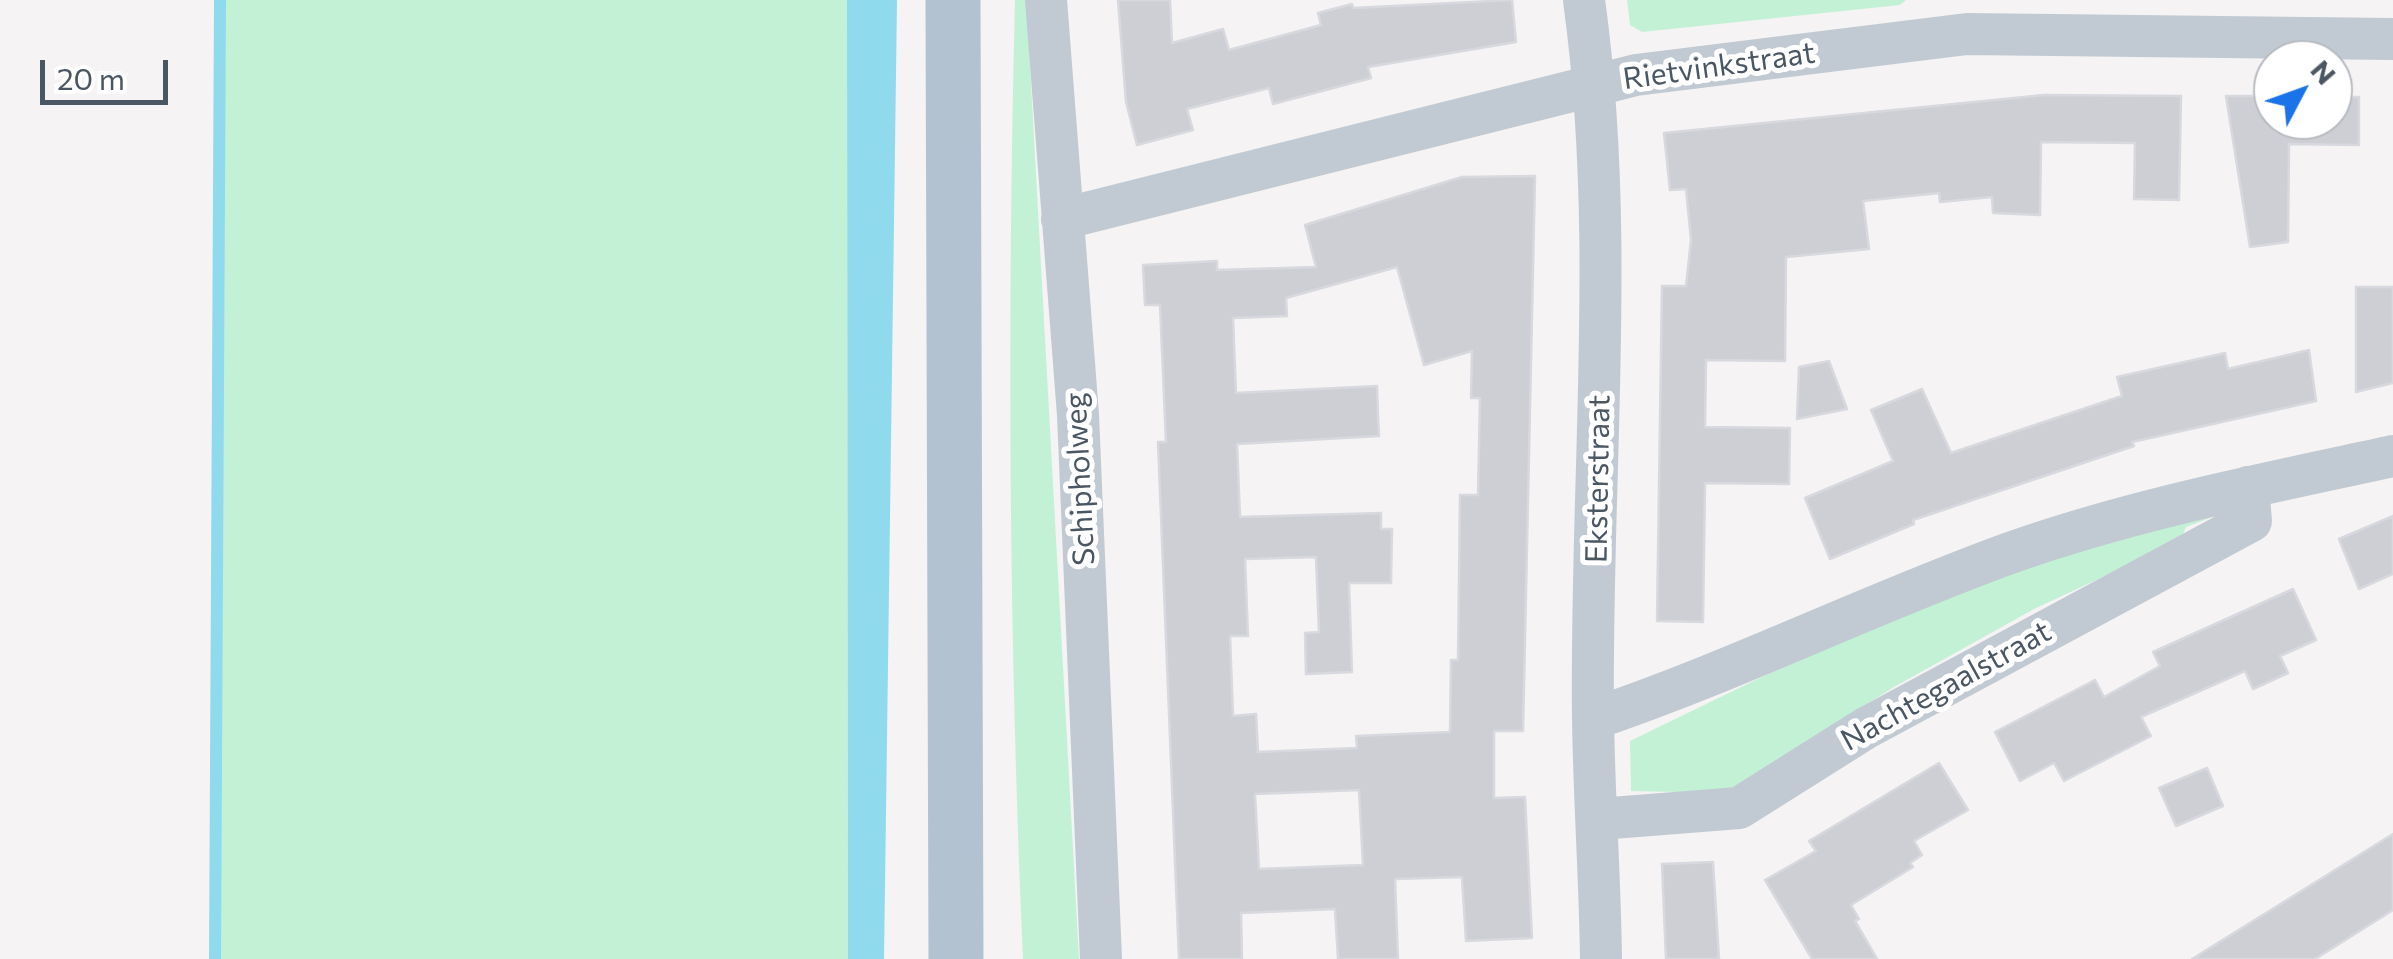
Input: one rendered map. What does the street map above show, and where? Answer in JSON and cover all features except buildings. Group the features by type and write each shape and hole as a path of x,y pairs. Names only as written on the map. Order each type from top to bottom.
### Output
{"main road":[{"path":"953,0 956,959"}],"street":[{"name":"Schipholweg","path":"1046,0 1078,415 1101,959"},
{"name":"Eksterstraat","path":"1584,0 1596,83 1602,290 1593,719 1601,959"},
{"name":"Rietvinkstraat","path":"1062,220 1596,83 1962,17 2393,39"},
{"path":"1593,719 1689,686 2012,552 2248,487 2393,456"},
{"name":"Nachtegaalstraat","path":"1599,819 1740,808 1866,728 2252,521 2248,487"}],"green space":[{"path":"220,0 847,0 848,959 215,959"},
{"path":"1015,0 1025,0 1027,10 1079,959 1023,959 1011,480"},
{"path":"1627,0 1906,0 1900,5 1642,32 1630,25"},
{"path":"2212,517 2186,527 2180,541 2034,609 1894,687 1725,793 1631,791 1630,741 1770,673 2051,554"}],"water":[{"path":"847,0 897,0 884,959 848,959"}],"waterway":[{"path":"215,959 220,0"}]}
